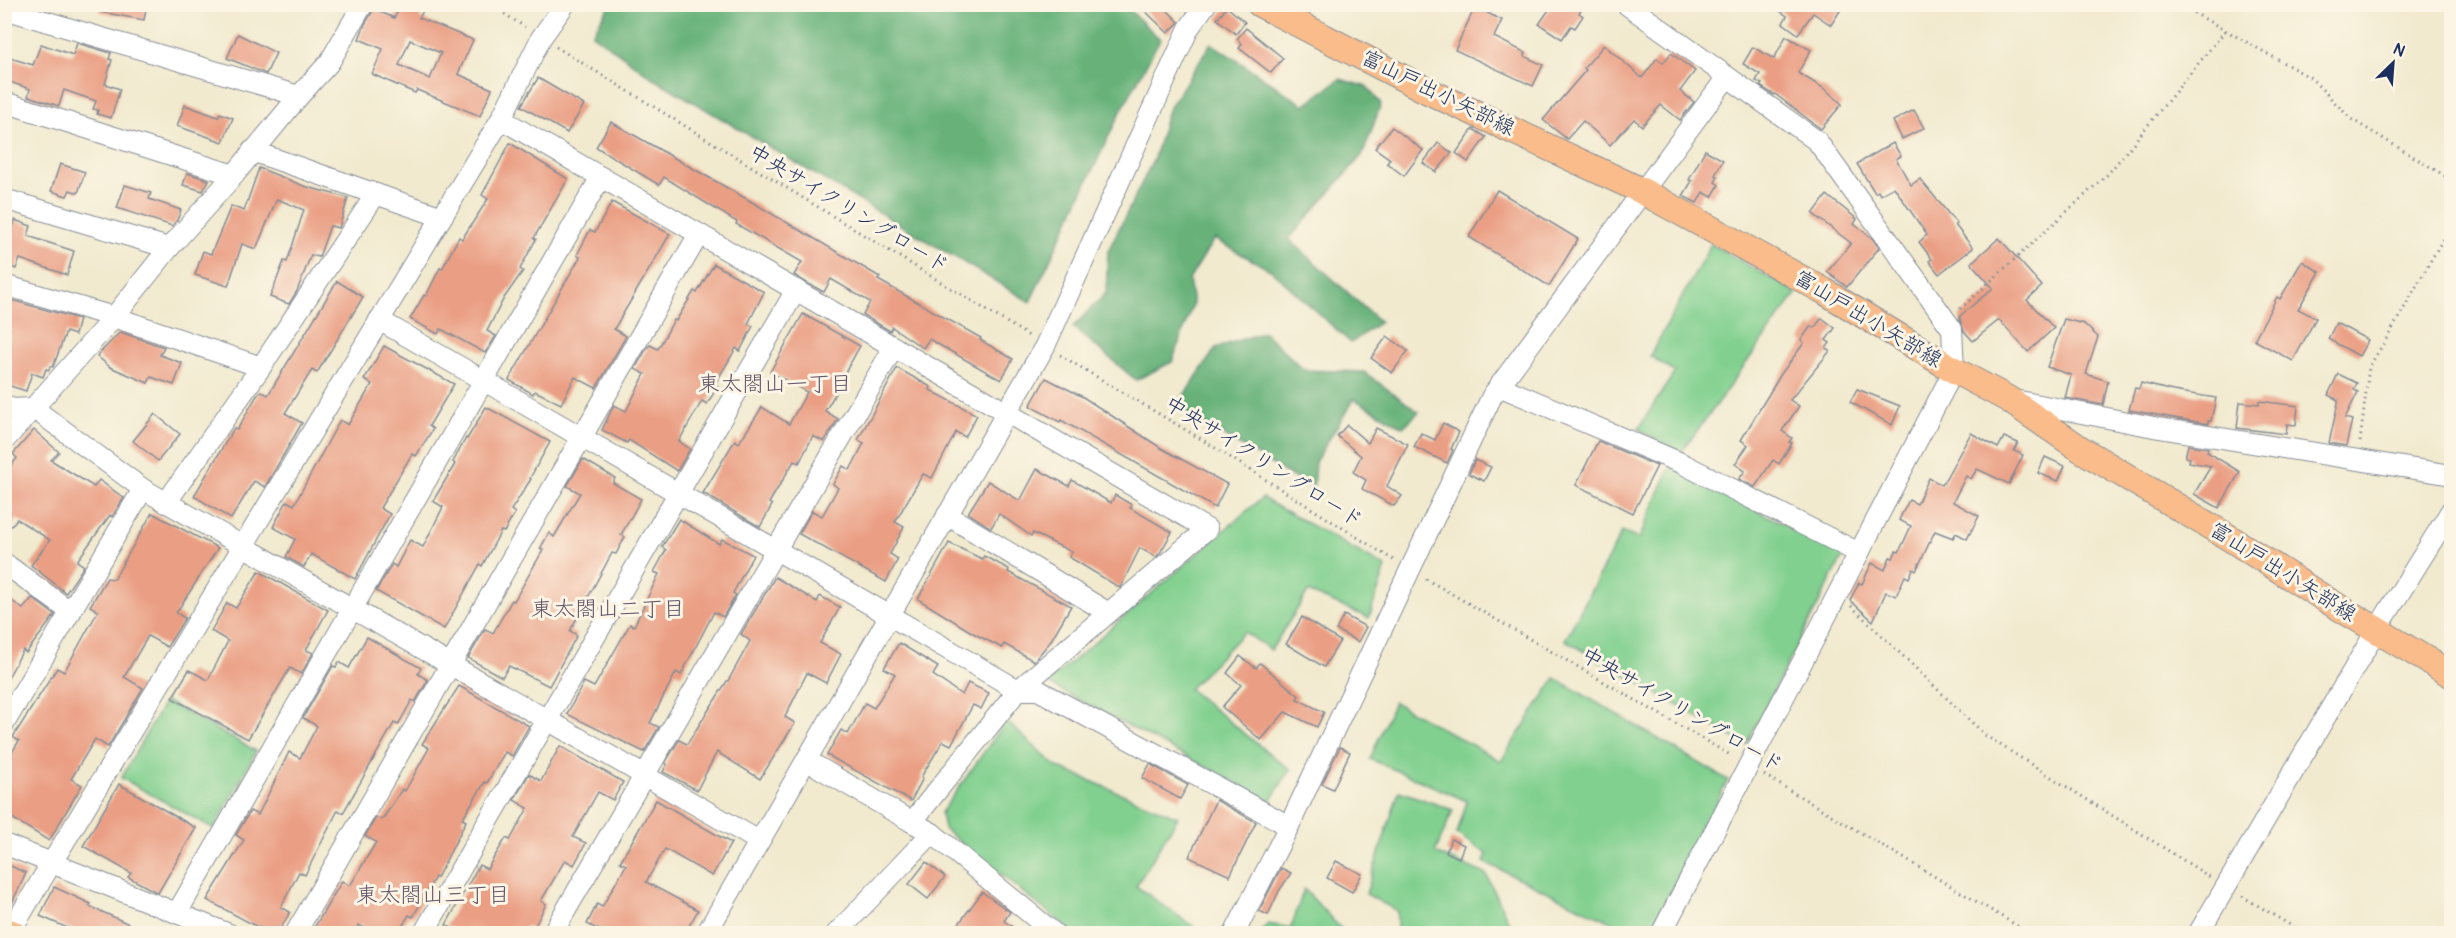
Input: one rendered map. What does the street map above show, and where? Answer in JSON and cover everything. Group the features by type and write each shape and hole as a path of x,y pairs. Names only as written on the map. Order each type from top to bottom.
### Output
{"main road":[{"name":"富山戸出小矢部線","path":"1260,4 1430,92 1642,191 1824,291 1954,370 2008,399 2082,450 2451,675"}],"street":[{"path":"4,441 114,316 169,248 329,63 363,4"},
{"path":"9,932 501,119 542,38 565,4"},
{"path":"706,933 1045,346 1189,28 1206,4"},
{"path":"1629,5 1817,141 1952,329 1954,370 1661,933"},
{"path":"4,9 299,96"},
{"path":"1234,933 1289,826 1408,569 1492,396 1727,77"},
{"path":"4,102 234,175"},
{"path":"501,119 1207,529 1017,690 912,822"},
{"path":"252,151 442,217"},
{"path":"177,913 601,177"},
{"path":"166,502 261,367 376,194"},
{"path":"4,199 169,248"},
{"path":"295,933 699,234"},
{"path":"4,285 114,316 261,367"},
{"path":"423,933 796,290"},
{"path":"379,320 1017,690 1038,690 1289,826"},
{"path":"552,933 894,347"},
{"path":"1499,386 1681,463 1859,553"},
{"path":"2008,399 2158,428 2451,475"},
{"path":"4,404 11,409 33,408 143,489 759,841"},
{"path":"4,724 143,489"},
{"path":"2198,933 2376,631 2451,509"},
{"path":"947,516 1107,612"},
{"path":"4,563 71,612"},
{"path":"806,760 932,833 1055,933"},
{"path":"836,933 932,833"},
{"path":"4,844 229,933"}],"path":[{"name":"中央サイクリングロード","path":"489,4 1408,569 1749,766 2031,933"},
{"path":"2178,4 2311,78 2351,119 2451,180"},
{"path":"1946,321 2108,174 2225,31"},
{"path":"2358,460 2369,367 2451,223"},
{"path":"1838,594 1986,736 2225,887 2305,933"}],"green space":[{"path":"610,5 1124,5 1160,39 1118,117 1030,302 653,78 592,34"},
{"path":"1211,43 1304,105 1340,79 1367,87 1381,104 1363,154 1289,239 1380,322 1351,343 1272,271 1214,239 1189,280 1193,304 1172,362 1136,380 1073,327 1106,293 1108,251 1154,158 1168,110"},
{"path":"1711,244 1797,293 1681,453 1638,429 1675,372 1650,356"},
{"path":"1264,332 1304,370 1364,372 1419,412 1403,427 1354,399 1315,462 1313,489 1176,407 1216,348"},
{"path":"1670,467 1844,554 1746,745 1565,640 1622,532 1639,539"},
{"path":"1262,498 1386,567 1369,618 1308,592 1271,650 1244,632 1189,689 1290,770 1270,801 1047,683"},
{"path":"1555,678 1728,780 1649,933 1635,933 1484,862 1487,854 1457,834 1467,801 1370,759 1394,702 1501,761"},
{"path":"165,701 256,751 214,829 121,778"},
{"path":"1006,721 1057,767 1178,817 1136,886 1198,930 1198,933 1074,933 944,829 941,813"},
{"path":"1399,791 1453,810 1435,853 1486,874 1514,933 1397,933 1397,911 1366,894"},
{"path":"1304,889 1345,933 1259,933 1269,924 1291,928"}],"building":[{"path":"100,4 147,4 144,20 100,12"},
{"path":"402,4 427,4 419,18 473,40 458,74 492,89 480,116 417,90 415,93 372,74 383,49 359,39 374,9 394,18","holes":["410,40 441,53 430,79 399,65"]},
{"path":"1138,4 1161,4 1179,22 1168,33"},
{"path":"1553,4 1585,4 1579,13 1583,16 1575,28 1571,26 1562,39 1539,24"},
{"path":"1770,4 1830,4 1840,11 1831,25 1813,13 1798,34 1783,23 1787,16"},
{"path":"1227,7 1245,22 1236,34 1217,19"},
{"path":"1475,7 1502,20 1494,37 1526,53 1524,56 1543,65 1533,86 1455,50"},
{"path":"1246,28 1283,58 1271,73 1239,48 1242,44 1237,39"},
{"path":"238,34 276,53 266,74 227,58"},
{"path":"1786,36 1811,50 1798,73 1825,89 1842,104 1821,129 1775,94 1760,86 1762,84 1756,81 1760,74 1743,64 1753,47 1774,59"},
{"path":"77,43 111,53 109,59 112,60 105,84 120,89 111,118 97,114 98,110 93,109 96,101 64,90 59,106 28,96 30,89 4,80 4,56 33,65 41,44 73,55"},
{"path":"1604,45 1642,78 1657,58 1663,63 1671,53 1695,71 1680,91 1694,102 1680,120 1661,105 1642,126 1634,119 1610,145 1583,121 1567,139 1543,120 1586,70 1584,68"},
{"path":"538,78 584,105 567,133 521,106"},
{"path":"185,105 218,117 220,113 233,118 223,142 177,126"},
{"path":"1914,110 1924,128 1902,139 1893,121"},
{"path":"611,122 880,277 878,280 981,338 980,340 1013,359 1001,380 929,339 923,348 892,327 890,331 863,315 870,302 831,279 824,292 807,283 794,275 802,262 736,224 737,222 664,177 659,185 596,147"},
{"path":"1392,127 1423,150 1404,176 1387,163 1390,159 1375,148"},
{"path":"1473,129 1486,137 1468,162 1456,153"},
{"path":"510,143 568,179 534,238 536,239 520,269 523,271 504,298 487,331 496,336 485,353 441,329 438,334 410,319 424,295 426,296 459,237 462,239 488,199 482,195"},
{"path":"1438,143 1452,153 1436,172 1423,163"},
{"path":"1893,143 1901,156 1896,159 1911,185 1920,179 1957,224 1955,225 1973,248 1939,274 1929,261 1932,259 1919,242 1927,235 1894,187 1880,195 1878,191 1875,193 1857,164"},
{"path":"1705,150 1723,160 1715,175 1718,177 1715,182 1719,185 1712,197 1703,192 1697,203 1683,196"},
{"path":"60,164 85,172 78,193 70,190 67,196 51,191"},
{"path":"259,168 304,186 348,198 339,228 330,226 319,257 311,255 297,291 289,304 270,297 284,261 287,262 304,210 277,199 256,249 242,244 228,286 195,275 203,251 211,254 231,206 244,211"},
{"path":"187,173 209,180 203,191 183,185"},
{"path":"125,185 151,193 149,199 181,210 177,220 172,226 117,208"},
{"path":"1497,190 1578,239 1549,286 1469,237"},
{"path":"1827,195 1857,219 1854,224 1873,239 1879,248 1847,287 1827,272 1851,243 1813,214"},
{"path":"612,202 670,234 614,329 626,336 596,388 575,377 561,404 535,391 533,394 509,380 580,257 577,255 590,230 595,232"},
{"path":"15,220 31,226 28,236 74,251 67,275 20,259 16,269 4,264 4,225 13,228"},
{"path":"1999,238 2042,286 2027,300 2054,328 2028,352 1999,320 1973,341 1964,331 1960,319 1960,316 1993,288 1971,263"},
{"path":"2302,261 2320,272 2298,309 2316,318 2293,361 2254,340 2277,297 2280,299"},
{"path":"714,264 764,292 748,324 753,326 740,351 736,348 715,384 718,386 707,404 702,401 679,441 690,449 677,471 629,440 627,443 602,430 614,405 626,411 645,374 635,369 647,348 650,345 658,349 674,320 676,321 694,291 697,293"},
{"path":"337,281 363,297 317,373 312,370 285,413 302,423 265,487 254,481 231,519 194,496 234,428 237,430 256,397 261,391 268,395"},
{"path":"4,298 79,319 75,335 66,332 53,367 46,369 43,377 32,373 26,391 4,384 4,348 10,329 4,327"},
{"path":"803,314 860,346 825,411 838,419 824,442 813,436 799,463 794,461 769,503 772,505 760,527 703,493 735,440 739,443 762,407 789,424 807,392 770,372"},
{"path":"1822,318 1835,328 1826,340 1830,343 1826,348 1830,351 1790,400 1799,406 1782,431 1792,438 1789,442 1792,443 1779,464 1773,460 1755,487 1739,479 1745,471 1735,464 1748,445 1741,440 1781,374 1804,343 1801,340 1811,326 1814,328"},
{"path":"2064,319 2084,324 2098,337 2086,374 2108,381 2103,405 2065,398 2071,375 2047,367"},
{"path":"2336,323 2368,340 2359,356 2328,339"},
{"path":"120,332 164,347 160,355 182,363 174,385 151,377 148,383 110,367 97,356"},
{"path":"1387,336 1408,351 1392,373 1371,358"},
{"path":"384,346 454,384 429,426 433,429 416,456 412,454 380,508 390,514 355,579 311,554 304,567 286,557 295,539 273,527 287,501 294,505 340,420 348,425 372,384 364,380"},
{"path":"897,368 931,387 930,390 977,415 965,437 956,432 932,478 923,474 895,522 904,527 890,554 898,559 886,582 799,534 812,511 822,516 838,488 833,484 843,466 850,470 864,443 858,440"},
{"path":"2338,374 2357,383 2354,390 2358,392 2345,418 2352,420 2346,446 2329,443 2338,400 2328,395"},
{"path":"1046,378 1083,397 1161,448 1227,484 1215,508 1061,420 1060,422 1030,406"},
{"path":"2141,383 2216,398 2211,421 2208,421 2208,424 2129,410 2135,388 2139,389"},
{"path":"1857,389 1900,406 1892,425 1850,402"},
{"path":"2259,401 2298,406 2296,425 2287,424 2286,434 2237,428 2240,402 2259,404"},
{"path":"486,407 550,442 531,479 511,510 515,513 504,532 501,531 482,566 480,564 444,629 376,591 392,564 396,567 410,540 423,547 443,507 433,501 455,464 453,462 466,438"},
{"path":"155,414 180,434 158,461 133,441"},
{"path":"1443,423 1459,432 1447,463 1414,447 1421,433 1435,440"},
{"path":"1347,425 1368,443 1376,428 1408,444 1387,486 1402,496 1394,506 1362,489 1366,480 1353,472 1361,456 1337,436"},
{"path":"34,430 59,452 51,460 94,487 99,480 124,498 77,561 84,566 66,593 31,565 50,540 17,519 4,534 4,475 17,458 13,454"},
{"path":"1971,433 1998,448 2004,437 2018,443 2014,451 2023,455 2009,484 1977,469 1971,479 1966,476 1953,502 1979,516 1967,539 1956,533 1953,538 1935,531 1916,571 1913,569 1909,578 1905,576 1896,596 1886,592 1873,621 1850,600 1859,583 1862,584 1872,563 1885,570 1890,557 1893,558 1896,551 1899,552 1911,526 1899,520 1909,500 1917,504 1929,478 1942,485"},
{"path":"1598,441 1657,466 1633,513 1576,485"},
{"path":"2188,445 2208,448 2207,452 2240,472 2219,508 2194,494 2211,466 2189,462 2190,458 2185,457"},
{"path":"2045,457 2065,466 2058,481 2038,473"},
{"path":"583,459 615,478 613,483 641,499 621,535 625,537 616,554 612,553 570,631 577,635 549,686 509,666 502,677 468,658 485,629 493,633 543,550 540,549 549,533 554,537 580,493 567,486"},
{"path":"1475,460 1491,467 1484,481 1469,474"},
{"path":"1037,469 1069,486 1072,480 1111,503 1115,495 1132,505 1130,508 1172,532 1156,557 1140,548 1120,588 1069,557 1072,552 1033,533 1031,536 999,514 991,528 968,513 988,481 1020,501"},
{"path":"152,513 218,548 176,613 185,618 167,647 148,636 124,677 143,688 108,747 95,739 71,779 82,785 49,841 4,813 4,765 19,741 13,737 57,668 64,672 98,611 90,606 107,578 114,579"},
{"path":"679,519 719,544 722,539 753,555 733,593 736,595 723,617 714,612 681,675 676,672 650,723 659,727 644,752 567,714 584,682 594,687 630,624 634,626 659,574 654,572 666,550 662,547"},
{"path":"949,543 982,559 984,556 1009,569 1008,572 1071,606 1050,642 1034,661 1004,644 1002,648 973,633 918,599"},
{"path":"259,571 328,610 306,650 313,653 301,674 290,668 248,739 172,698 189,670 208,680 228,641 211,631 227,603 236,608"},
{"path":"775,577 817,602 820,596 840,607 820,643 841,654 826,683 807,673 785,717 795,723 760,779 717,752 697,790 663,772 667,764 665,763 679,740 687,744 728,681 750,641 741,634"},
{"path":"4,595 23,609 32,598 55,615 26,653 23,650 4,685"},
{"path":"1344,615 1366,627 1358,642 1336,630"},
{"path":"1302,617 1340,641 1324,667 1286,644"},
{"path":"367,637 421,668 418,674 428,680 415,702 412,700 398,725 394,723 343,813 338,810 305,875 299,872 281,907 290,912 278,933 269,933 207,900 244,840 236,835 250,811 258,815 289,752 300,758 317,726 303,718 333,666 336,667 339,662 349,668"},
{"path":"899,643 938,667 933,675 962,695 968,683 989,693 981,709 973,705 951,745 943,741 921,777 923,778 911,801 827,755 841,730 848,734 865,703 874,708 895,674 884,668"},
{"path":"1240,656 1256,668 1260,663 1299,696 1297,699 1324,712 1317,727 1285,712 1261,740 1222,707 1241,685 1227,673"},
{"path":"459,686 529,726 512,756 505,752 487,783 485,782 462,819 466,821 437,878 435,877 413,917 409,915 398,933 373,933 359,925 355,933 311,933 342,881 350,886 376,842 365,836 376,817 382,820 402,789 405,791 429,748 422,744"},
{"path":"560,746 623,782 613,800 598,792 573,837 586,843 574,865 565,860 541,901 546,904 533,930 526,926 522,933 461,933 446,925 479,865 487,869 506,838 510,840 528,808 514,800 529,774 541,781"},
{"path":"1340,747 1350,752 1333,789 1322,784"},
{"path":"1150,764 1188,785 1180,799 1142,778"},
{"path":"119,784 196,828 158,893 128,877 131,873 83,846"},
{"path":"656,800 731,843 712,876 665,849 646,882 698,910 685,933 605,933 587,924 597,904 602,907 626,865 620,862"},
{"path":"1216,800 1256,822 1230,876 1189,857"},
{"path":"1451,839 1464,845 1459,858 1446,852"},
{"path":"1336,861 1362,874 1352,892 1327,878"},
{"path":"926,862 945,877 928,899 909,884"},
{"path":"4,863 26,873 6,916 4,915"},
{"path":"1281,868 1291,873 1279,891 1268,915 1259,911"},
{"path":"54,887 91,904 89,906 149,933 79,933 40,916"},
{"path":"982,892 1010,912 1004,921 1022,933 952,933"}],"district":[{"name":"東太閤山一丁目","path":"775,384"},
{"name":"東太閤山二丁目","path":"608,609"},
{"name":"東太閤山三丁目","path":"433,895"}]}
